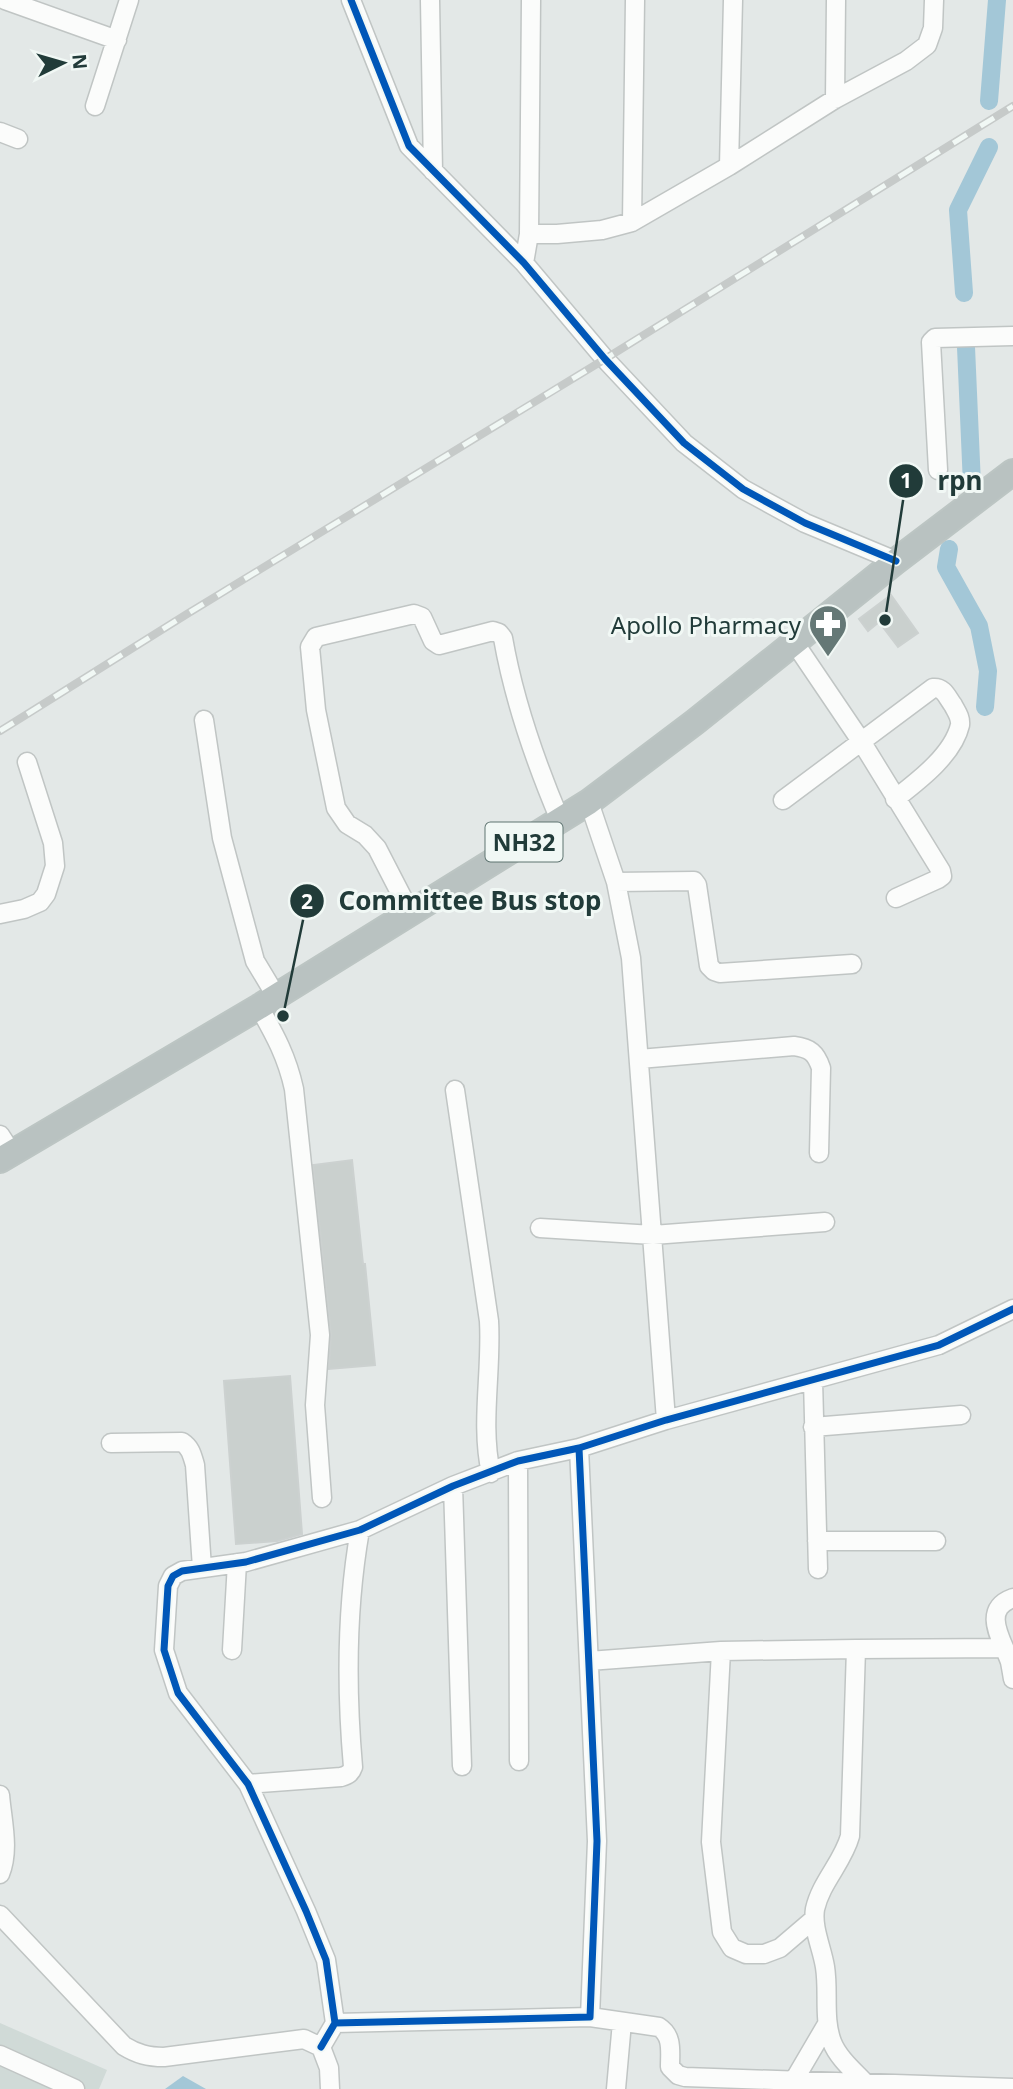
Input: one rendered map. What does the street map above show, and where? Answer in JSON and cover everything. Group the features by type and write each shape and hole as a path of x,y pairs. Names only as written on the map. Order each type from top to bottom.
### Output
{"highway":[{"name":"NH32","path":"4,1149 267,1001 589,802 1013,472"}],"street":[{"path":"5,0 117,40"},
{"path":"95,106 129,0"},
{"path":"351,0 409,146 524,263 605,359 684,443 743,489 805,523 896,561"},
{"path":"430,0 433,171"},
{"path":"524,263 529,234 531,0"},
{"path":"632,222 635,0"},
{"path":"729,166 733,0"},
{"path":"835,99 836,0"},
{"path":"529,234 602,230 632,222 729,166 835,99 906,61 927,45 933,28 934,0"},
{"path":"0,132 18,139"},
{"path":"937,470 931,342 935,338 1013,336"},
{"path":"411,914 377,848 365,835 347,824 336,808 316,710 310,647 316,637 414,614 422,617 433,641 439,645 497,631 503,638 510,677 536,763 560,820"},
{"path":"793,642 861,741 942,873 938,879 896,898"},
{"path":"783,800 933,688 938,687 943,690 958,713 960,724 948,749 930,771 895,799"},
{"path":"204,720 222,838 255,961 294,1089 320,1335 315,1405 322,1498"},
{"path":"0,914 24,909 40,902 46,894 55,866 53,843 27,762"},
{"path":"589,802 616,882 631,958 666,1420"},
{"path":"616,882 694,881 697,885 709,965 714,971 720,973 852,964"},
{"path":"639,1059 794,1046 807,1048 817,1055 821,1068 818,1153"},
{"path":"455,1090 489,1321 486,1454 491,1473"},
{"path":"540,1228 653,1235 825,1222"},
{"path":"321,2047 335,2023 326,1961 248,1784 178,1693 164,1650 168,1586 173,1576 182,1571 237,1563 360,1531 453,1486 518,1461 579,1448 666,1420 939,1345 1013,1309"},
{"path":"813,1380 818,1569"},
{"path":"813,1427 961,1415"},
{"path":"111,1443 182,1442 188,1446 195,1465 202,1568"},
{"path":"579,1448 597,1841 590,2017"},
{"path":"518,1461 519,1761"},
{"path":"453,1486 461,1766"},
{"path":"248,1784 341,1777 348,1775 353,1767 348,1704 349,1616 360,1531"},
{"path":"817,1541 936,1541"},
{"path":"232,1650 237,1563"},
{"path":"1013,1598 999,1608 996,1619 996,1631 1010,1663 1013,1679"},
{"path":"589,1661 721,1651 1004,1648"},
{"path":"856,1649 850,1836 842,1859 822,1892 814,1919 825,1967 827,2024 832,2044 866,2084"},
{"path":"721,1651 711,1842 722,1932 732,1948 746,1954 764,1954 780,1948 814,1919"},
{"path":"0,1795 5,1847 0,1874"},
{"path":"0,1915 124,2046 136,2053 164,2057 304,2039 321,2047 328,2068 330,2089"},
{"path":"335,2023 590,2017 659,2027 666,2031 670,2038 670,2067 691,2083 793,2082 1013,2088"},
{"path":"616,2089 622,2022"},
{"path":"793,2082 827,2024"},
{"path":"0,2055 75,2089"}],"shaded area":[{"path":"0,2023 107,2070 99,2089 0,2089"}],"water":[{"path":"183,2076 206,2089 165,2089"}],"building":[{"path":"891,595 918,633 898,647 879,622 868,631 859,619"},
{"path":"352,1160 375,1365 329,1369 331,1334 313,1165"},
{"path":"290,1376 302,1534 277,1541 236,1544 224,1381"}],"waterway":[{"path":"989,101 997,0"},
{"path":"964,293 958,210 989,147"},
{"path":"966,347 972,485"},
{"path":"949,549 946,567 979,626 988,671 985,707"}],"railway":[{"path":"0,731 1013,106"}],"cycle path":[{"path":"351,0 409,146 524,263 605,359 684,443 743,489 805,523 896,561"},
{"path":"335,2023 326,1960 248,1784 178,1693 164,1650 168,1586 173,1576 182,1571 246,1562 360,1530 453,1486 518,1461 579,1448 666,1420 939,1345 1013,1309"},
{"path":"321,2047 335,2023 590,2017 597,1841 579,1448"}],"place":[{"name":"rpn","path":"885,620"},
{"name":"Apollo Pharmacy","path":"828,658"},
{"name":"Committee Bus stop","path":"283,1016"}]}
